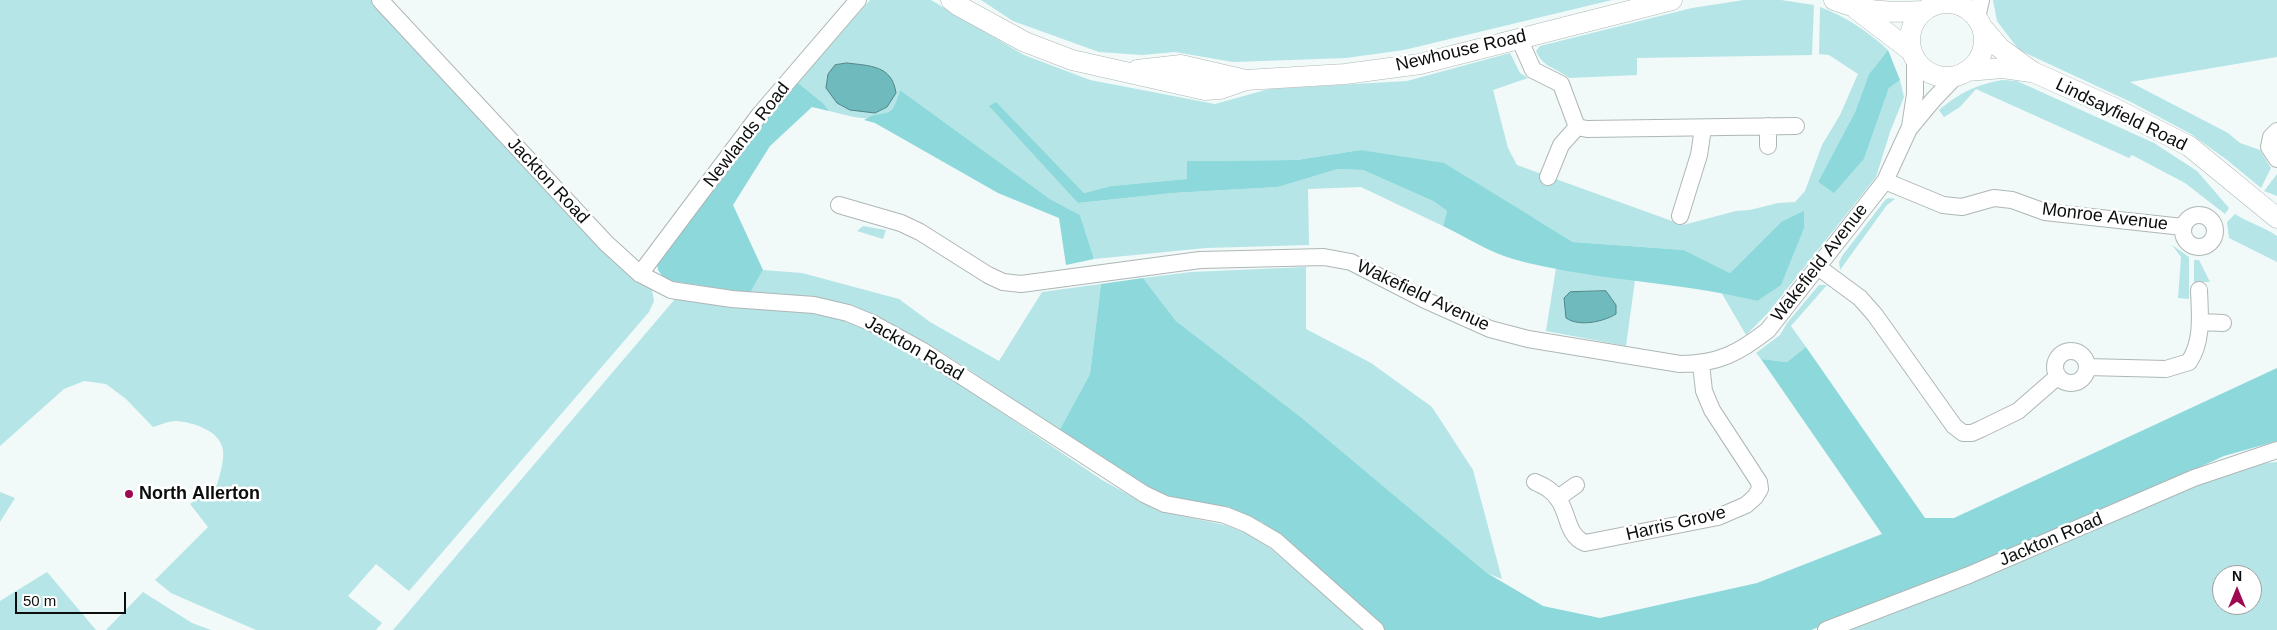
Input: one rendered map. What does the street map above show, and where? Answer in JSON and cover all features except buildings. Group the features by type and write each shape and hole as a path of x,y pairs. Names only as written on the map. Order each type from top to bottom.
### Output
{"street":[{"name":"Jackton Road","path":"380,0 599,236 640,274 671,290 732,299 814,305 848,313 872,323 923,351 1144,494 1165,504 1226,515 1248,524 1276,541 1376,630"},
{"name":"Newhouse Road","path":"951,0 1025,42 1072,60 1205,90 1220,89 1246,80 1345,74 1420,64 1672,0"},
{"path":"1834,0 1854,8 1890,14 1923,11"},
{"path":"1950,1 1980,15 1984,38 1980,56 1962,73 1945,77 1932,74 1920,66 1913,55 1909,41 1912,24 1923,11 1931,6 1950,1"},
{"name":"Newlands Road","path":"640,274 760,114 852,2"},
{"path":"1854,8 1913,55"},
{"name":"Lindsayfield Road","path":"1980,15 2000,48 2033,72 2112,107 2189,146 2277,218"},
{"path":"1519,38 1533,70 1561,84 1577,127"},
{"name":"Wakefield Avenue","path":"1909,129 1915,94 1913,55"},
{"name":"Lindsayfield Road","path":"1962,73 2003,68 2033,72"},
{"name":"Wakefield Avenue","path":"839,205 901,223 920,232 988,275 1003,282 1021,284 1152,264 1200,260 1324,257 1351,262 1425,300 1490,329 1528,339 1680,364 1701,364 1745,349 1768,330 1885,181 1898,149 1909,129 1933,100 1962,73"},
{"path":"1768,126 1768,146"},
{"path":"1577,127 1587,129 1796,126"},
{"path":"1548,177 1561,145 1577,127"},
{"path":"1680,216 1699,155 1703,128"},
{"path":"2277,131 2271,137 2269,147 2277,159"},
{"name":"Monroe Avenue","path":"1885,181 1943,205 1962,207 1994,198 2012,200 2045,212 2183,227"},
{"path":"1818,267 1860,298 1875,315 1954,426 1962,433 1972,434 2018,411 2058,377"},
{"path":"2087,367 2166,369 2189,362 2195,353 2201,322 2199,290"},
{"path":"2201,322 2223,322"},
{"path":"2074,351 2083,357 2087,367 2084,377 2076,383 2066,383 2058,377 2055,366 2056,361 2063,353 2074,351"},
{"name":"Harris Grove","path":"1558,498 1572,533 1579,540 1593,543 1718,517 1746,505 1756,498 1760,488 1759,482 1712,410 1704,391 1701,364"},
{"name":"Jackton Road","path":"1826,630 1969,575 2194,478 2277,450"},
{"path":"1535,482 1549,489 1558,498 1576,485"}],"shaded area":[{"path":"0,0 371,0 626,272 652,290 654,301 649,312 409,591 376,564 348,596 382,623 376,630 256,630 171,593 155,580 208,527 190,504 217,485 223,450 217,437 204,428 176,421 153,427 126,399 106,384 84,381 64,389 0,446"},
{"path":"870,0 931,0 1024,55 1090,80 1215,104 1269,89 1407,81 1510,53 1520,73 1528,78 1493,90 1508,148 1517,165 1683,225 1736,211 1750,210 1778,203 1795,202 1805,191 1822,145 1840,115 1858,74 1829,55 1819,54 1820,7 1856,25 1888,50 1869,74 1855,112 1818,182 1834,192 1864,159 1889,88 1900,80 1904,97 1890,132 1876,177 1768,313 1746,335 1721,292 1757,301 1781,222 1730,273 1684,250 1573,242 1534,218 1360,150 1297,160 1187,161 1188,179 1111,186 1084,193 995,102 1078,203 1173,193 1278,187 1338,169 1363,170 1433,201 1447,211 1443,226 1361,187 1308,189 1309,245 1206,248 1094,259 1080,215 1050,199 900,90 896,103 889,112 873,118 864,118 829,111 824,104 797,82"},
{"path":"981,0 1612,0 1404,50 1346,58 1233,62 1175,52 1142,55 1099,52 1013,21"},
{"path":"1744,0 1781,0 1814,5 1812,55 1637,58 1637,75 1569,78 1542,61 1536,51 1540,46 1692,8"},
{"path":"1993,0 2277,0 2277,57 2130,82 2228,133 2240,143 2260,150 2271,168 2261,188 2191,134 2131,102 2019,50 1997,21"},
{"path":"1888,50 1900,80 1889,88 1864,159 1834,193 1818,182 1855,112 1869,74"},
{"path":"847,63 872,66 885,72 890,77 896,93 887,107 875,113 850,110 837,103 826,88 828,74 835,65"},
{"path":"2002,80 2017,81 2154,143 2197,171 2229,208 2225,214 2185,183 2132,155 2129,158 1976,89 1960,107 1944,117 1939,110 1968,90"},
{"path":"797,82 824,104 829,111 812,107 770,146 733,205 763,270 750,293 665,280 658,270 657,264 726,167"},
{"path":"900,90 1050,199 1080,215 1094,259 1066,265 1059,218 998,193 875,123 864,120 890,111 897,101"},
{"path":"996,102 1084,193 1111,186 1187,179 1187,161 1297,160 1360,150 1444,163 1573,242 1684,250 1730,273 1781,222 1804,211 1804,228 1781,285 1757,301 1696,289 1573,272 1513,259 1486,248 1443,226 1447,211 1433,201 1363,170 1338,169 1278,187 1173,193 1078,203 989,106"},
{"path":"2277,174 2277,196 2264,191"},
{"path":"1886,199 1895,199 1887,205 1840,270 1839,262 1842,256"},
{"path":"2235,214 2277,236 2277,262 2229,238 2227,222"},
{"path":"863,226 886,230 883,239 857,231"},
{"path":"2172,245 2189,257 2189,299 2178,298 2181,257"},
{"path":"2194,260 2199,260 2210,282 2194,282"},
{"path":"1306,267 1306,329 1371,363 1432,407 1473,470 1502,579 1487,573 1302,418 1176,321 1143,278 1191,272"},
{"path":"1556,268 1635,280 1626,346 1546,331"},
{"path":"763,270 802,273 899,299 930,322 999,361 1042,292 1101,284 1090,374 1059,431 940,351 865,312 823,299 750,293"},
{"path":"1143,278 1176,321 1302,418 1487,573 1543,606 1600,618 1757,583 1882,534 1761,359 1787,362 1806,347 1925,518 1954,518 2277,368 2277,441 2224,456 1984,565 1811,630 1383,630 1262,522 1227,509 1156,494 1059,431 1090,374 1101,284"},
{"path":"1819,285 1827,285 1791,326 1806,347 1787,362 1761,359 1756,353 1780,335 1787,323"},
{"path":"1606,291 1616,305 1616,314 1605,319 1584,323 1571,321 1566,318 1564,298 1570,292"},
{"path":"680,297 830,315 897,342 1102,480 1158,511 1225,525 1248,534 1270,548 1364,630 393,630 675,299"},
{"path":"2277,462 2277,630 1847,630 2248,465"},
{"path":"0,492 15,498 0,522"},
{"path":"47,572 96,630 0,630 0,601"},
{"path":"143,592 192,623 211,630 106,630"}],"place":[{"name":"North Allerton","path":"129,494"}]}
